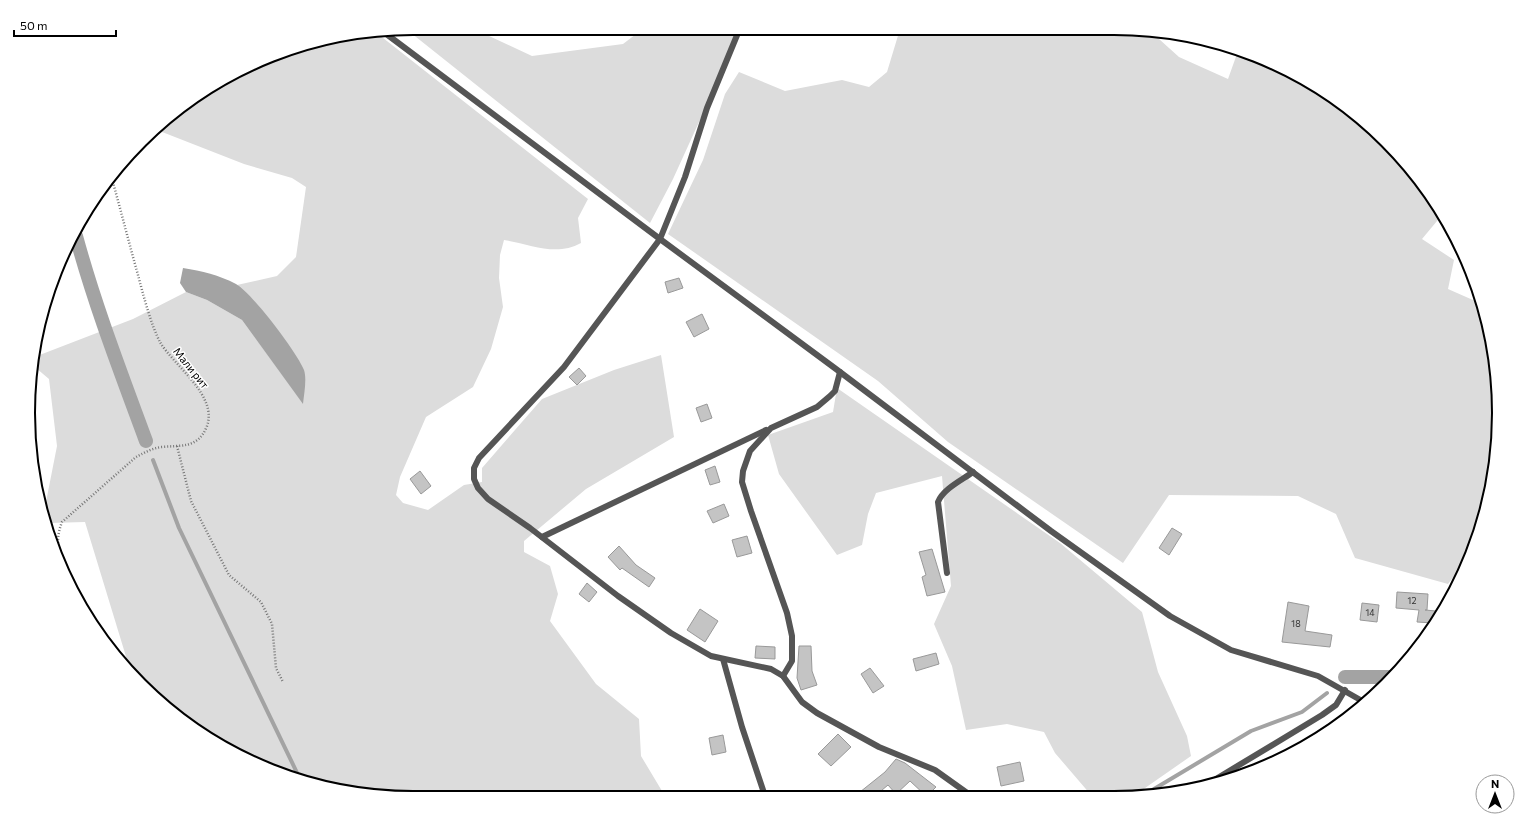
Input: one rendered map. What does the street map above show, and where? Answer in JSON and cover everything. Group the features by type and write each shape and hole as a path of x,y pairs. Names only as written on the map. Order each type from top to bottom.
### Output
{"lane":[{"path":"737,35 707,108 685,178 660,239 564,367 479,458 474,468 474,479 478,488 488,499 542,537 618,596 671,633 698,650 711,656 755,664 771,669 783,676 802,702 817,713 879,747 934,770 964,791"},
{"path":"389,36 1051,531 1187,627 1230,650 1311,674 1345,690 1360,699"},
{"path":"542,537 817,407 835,391 840,372"},
{"path":"771,428 746,458 742,482 788,613 792,636 792,661 783,676"},
{"path":"946,573 938,502 940,497 946,491 973,472"},
{"path":"723,659 742,727 763,791"},
{"path":"1223,775 1322,715 1336,705 1345,690"}],"path":[{"name":"Мали рит","path":"58,543 57,534 62,522 136,457 161,447 187,446 202,436 207,425 209,415 204,397 160,341 144,300 113,183"},
{"path":"178,446 191,501 229,575 261,602 272,624 276,668 283,682"}],"shaded area":[{"path":"414,35 487,35 532,56 623,44 635,35 737,35 735,43 673,179 650,223"},
{"path":"898,35 1114,35 1157,38 1179,57 1228,79 1237,55 1259,64 1281,74 1324,99 1363,129 1398,164 1414,183 1438,220 1422,239 1454,260 1448,289 1475,301 1485,339 1489,364 1492,413 1489,462 1485,487 1472,535 1456,574 1448,584 1355,558 1336,514 1298,496 1169,495 1123,563 948,442 878,381 668,234 703,160 725,94 739,72 785,91 842,80 869,87 887,72"},
{"path":"381,37 588,199 578,218 581,243 572,247 553,249 504,240 500,255 499,278 503,307 491,349 473,387 426,417 400,477 396,495 403,503 428,510 464,485 482,482 482,468 542,399 614,370 661,355 674,437 586,489 524,541 524,552 550,566 558,594 550,621 596,684 639,719 641,756 662,791 413,791 364,788 339,784 291,771 246,752 224,740 183,713 146,680 127,659 85,522 51,523 48,511 46,503 57,446 49,379 38,369 39,355 133,319 186,292 207,300 242,320 303,403 261,309 237,285 277,276 296,257 306,187 292,178 244,164 161,132 183,113 203,99 246,74 268,64 291,55 339,42"},
{"path":"183,268 197,270 223,278 236,284 263,310 293,350 304,370 305,382 303,404 242,320 207,300 186,292 180,283"},
{"path":"837,388 1060,543 1142,612 1158,672 1187,736 1191,756 1143,790 1088,791 1055,753 1044,732 1007,724 966,730 952,666 934,624 951,586 942,476 876,493 868,514 862,545 837,555 779,474 768,435 833,412"}],"building":[{"path":"679,278 683,288 668,293 665,282"},
{"path":"702,314 709,329 694,337 686,322"},
{"path":"579,368 586,376 577,385 569,377"},
{"path":"707,404 712,418 701,422 696,408"},
{"path":"715,466 720,482 710,485 705,470"},
{"path":"420,471 431,486 421,494 410,479"},
{"path":"724,504 729,516 713,523 707,511"},
{"path":"1172,528 1182,534 1169,555 1159,548"},
{"path":"747,536 752,553 737,557 732,540"},
{"path":"619,546 636,565 655,578 649,587 622,568 620,570 608,557"},
{"path":"932,549 945,592 927,596 922,577 926,575 919,552"},
{"path":"587,583 597,592 589,602 579,594"},
{"path":"1397,592 1428,594 1427,610 1425,610 1435,611 1428,623 1417,622 1419,610 1396,608"},
{"path":"1288,602 1309,606 1305,631 1332,635 1330,647 1282,642"},
{"path":"1362,603 1379,605 1377,622 1360,620"},
{"path":"700,609 718,621 705,642 687,630"},
{"path":"756,646 775,647 775,659 755,658"},
{"path":"799,646 811,646 812,671 817,685 801,690 797,678"},
{"path":"936,653 939,664 916,671 913,659"},
{"path":"870,668 884,686 873,693 861,674"},
{"path":"838,734 851,747 831,766 818,754"},
{"path":"723,735 726,752 712,755 709,738"},
{"path":"896,759 905,763 936,787 932,791 921,791 910,781 899,791 893,791 888,785 881,791 861,791 885,772"},
{"path":"1020,762 1024,781 1001,786 997,767"}],"waterway":[{"path":"77,240 100,314 146,441"},
{"path":"153,460 179,528 297,773"},
{"path":"1345,677 1384,677"},
{"path":"1155,789 1251,731 1302,712 1327,693"}]}
